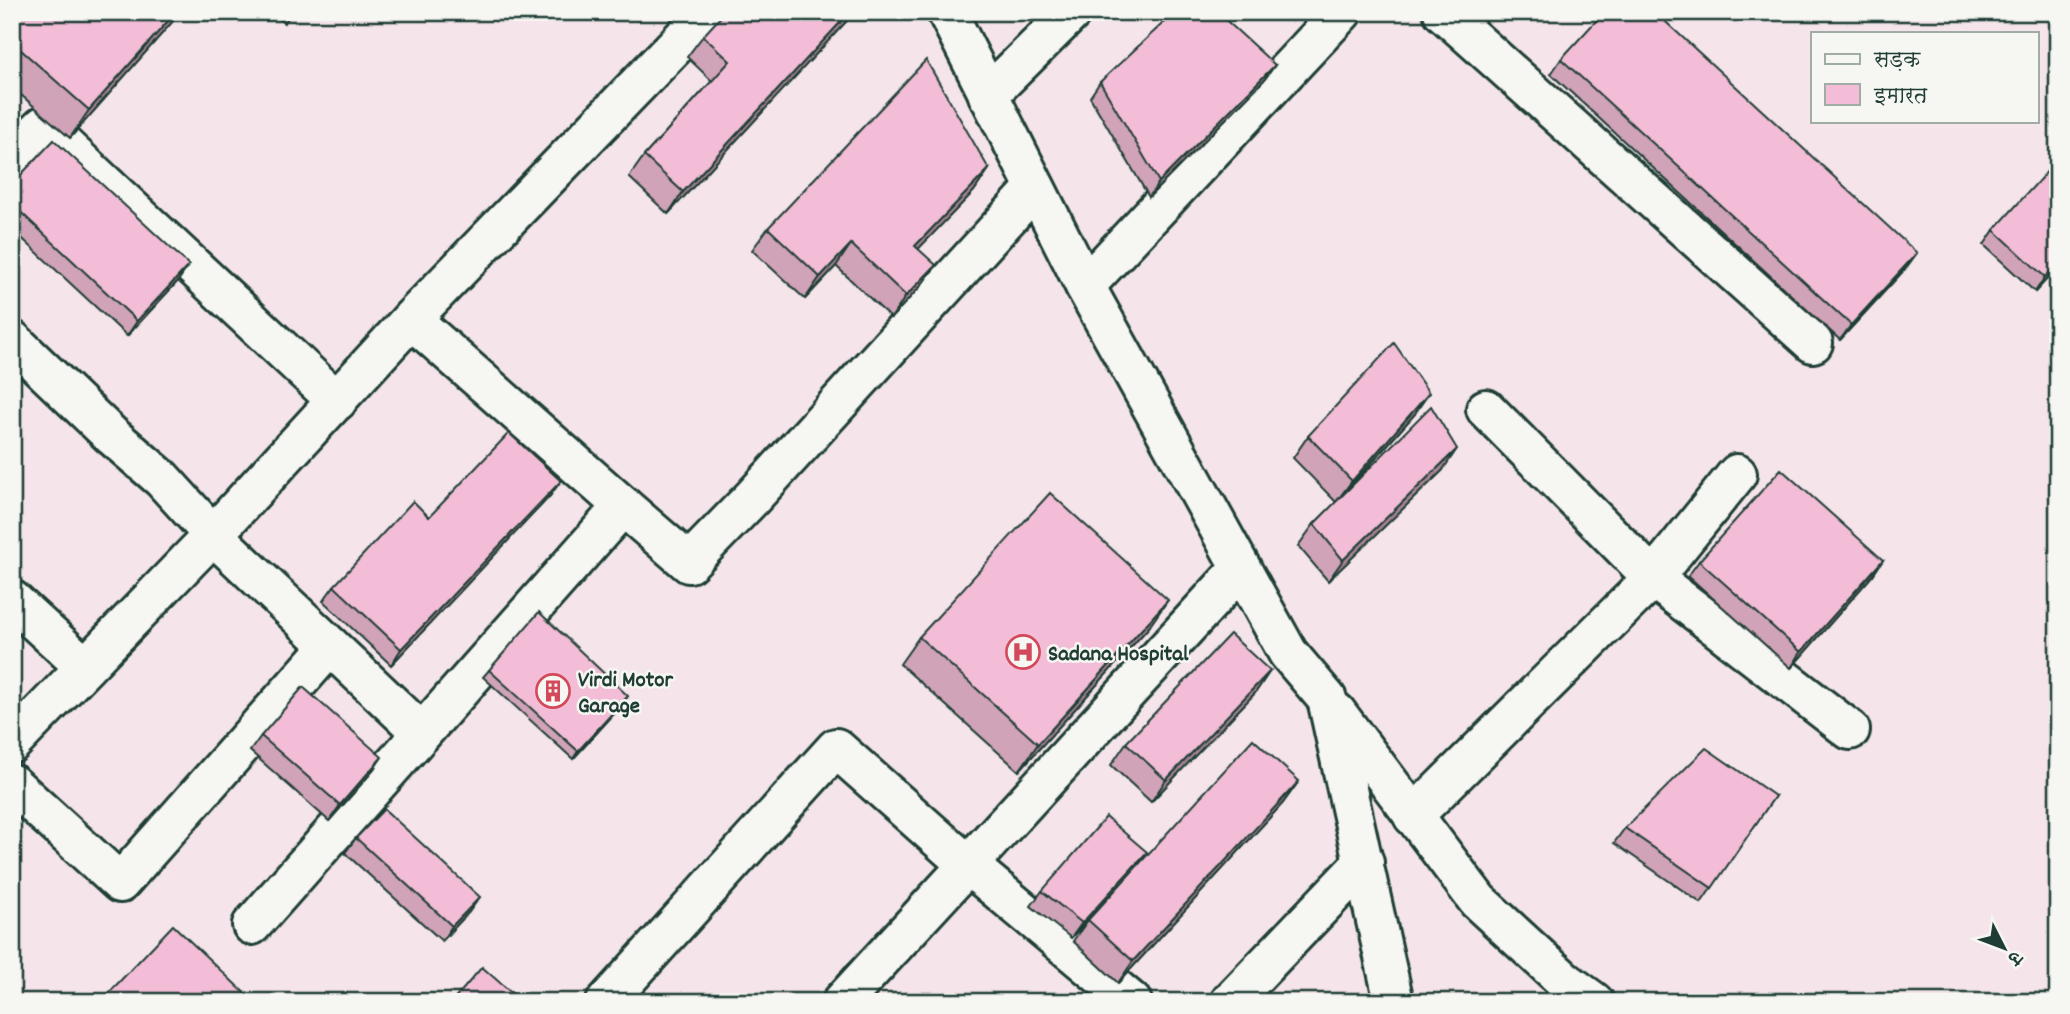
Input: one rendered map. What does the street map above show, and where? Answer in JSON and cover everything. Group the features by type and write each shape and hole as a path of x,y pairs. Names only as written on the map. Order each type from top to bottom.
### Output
{"street":[{"path":"12,743 213,535 411,319 708,12"},
{"path":"947,12 1085,286 1288,653 1327,699 1478,901 1565,981 1594,1002"},
{"path":"988,95 1072,12"},
{"path":"1085,286 1342,12"},
{"path":"1443,12 1813,343"},
{"path":"12,156 43,126 337,401"},
{"path":"411,319 689,563 754,497 1035,188"},
{"path":"12,340 110,434 162,479 213,535 422,733"},
{"path":"1486,408 1653,578 1850,730"},
{"path":"1413,816 1653,578 1737,474"},
{"path":"252,925 623,506"},
{"path":"842,1002 1241,568"},
{"path":"12,600 85,667"},
{"path":"12,784 120,883 330,646"},
{"path":"1327,699 1394,1002"},
{"path":"606,1002 836,748 968,865 1132,1002"},
{"path":"1230,1002 1364,862"}],"building":[{"path":"12,12 176,12 89,110 12,42"},
{"path":"725,12 850,12 683,192 644,156 730,61 703,36"},
{"path":"1175,12 1217,12 1275,65 1159,182 1100,82"},
{"path":"1604,12 1655,12 1917,253 1851,325 1561,59"},
{"path":"926,60 989,169 915,246 936,265 906,296 851,244 820,277 768,228"},
{"path":"54,140 189,265 137,321 12,204 12,184"},
{"path":"2052,166 2058,171 2058,264 2045,277 1994,230"},
{"path":"1394,343 1429,393 1352,481 1308,436"},
{"path":"1431,406 1457,449 1343,560 1314,524"},
{"path":"509,433 561,481 401,649 334,586 413,501 429,517"},
{"path":"1781,469 1883,560 1801,652 1699,561"},
{"path":"1050,493 1168,600 1038,744 919,637"},
{"name":"Virdi Motor Garage","path":"539,612 628,696 578,751 489,670"},
{"path":"1230,634 1270,671 1166,780 1126,743"},
{"path":"303,687 382,757 340,805 261,736"},
{"path":"1253,739 1299,781 1133,961 1088,920"},
{"path":"1706,748 1775,796 1712,888 1625,828"},
{"path":"384,809 480,897 452,926 356,838"},
{"path":"1106,817 1147,852 1082,923 1042,891"},
{"path":"173,925 254,1002 108,1002 104,998"},
{"path":"482,967 522,1002 452,1002"}],"place":[{"name":"Sadana Hospital","path":"1023,652"},
{"name":"Virdi Motor Garage","path":"553,691"}]}
